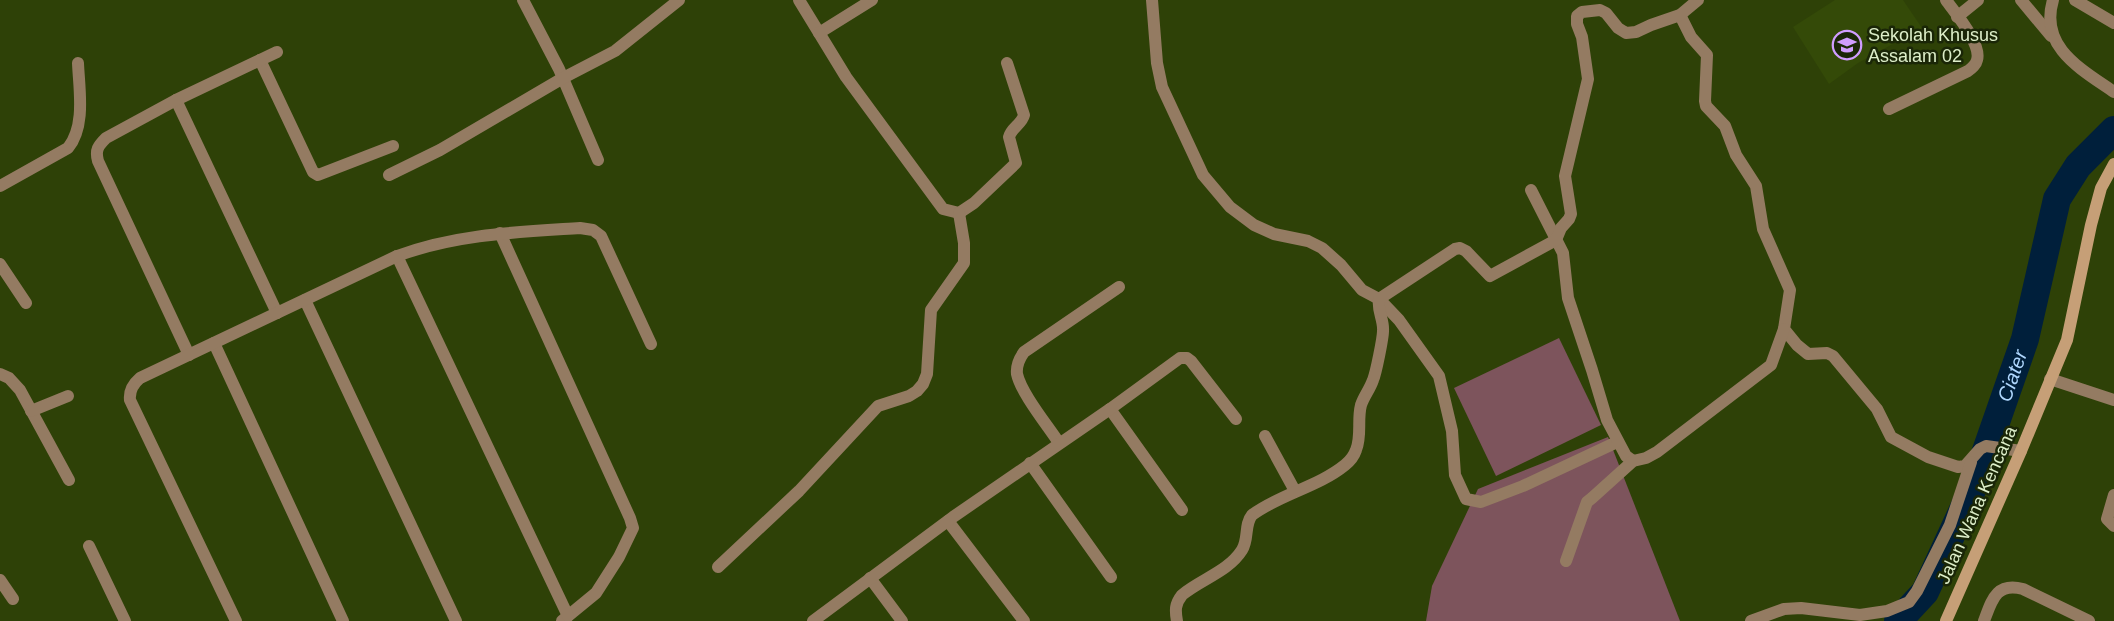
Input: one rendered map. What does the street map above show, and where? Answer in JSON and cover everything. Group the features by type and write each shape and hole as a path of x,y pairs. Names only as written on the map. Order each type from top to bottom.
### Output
{"street":[{"path":"524,0 563,78 598,160"},
{"path":"389,175 440,150 563,78 615,51 679,0"},
{"path":"799,0 846,77 943,209 959,213 974,203 1016,163 1009,134 1023,120 1024,115 1007,63"},
{"path":"819,33 872,0"},
{"path":"1152,0 1157,63 1162,87 1203,175 1230,207 1254,225 1274,234 1308,241 1323,248 1366,293 1379,299 1400,320 1439,376 1452,431 1455,475 1466,499 1481,502 1513,490 1617,442"},
{"path":"1379,299 1455,249 1460,248 1466,251 1490,276 1556,240 1571,214 1565,176 1588,79 1577,16 1582,12 1600,10 1626,33 1636,32 1680,15 1698,0"},
{"path":"1889,109 1968,71 1978,60 1978,50 1973,40 1946,0"},
{"path":"1957,17 1978,0"},
{"path":"2021,0 2073,64 2114,92"},
{"path":"2053,0 2050,24 2054,39"},
{"path":"2075,0 2114,23"},
{"path":"1566,561 1587,502 1633,461 1657,452 1771,365 1784,329 1790,290 1763,229 1756,186 1736,155 1725,126 1706,106 1707,55 1690,37 1680,15"},
{"path":"189,355 98,161 96,152 106,138 176,100 276,52"},
{"path":"260,60 314,172 318,175 393,146"},
{"path":"0,186 68,148 72,142 80,112 78,63"},
{"path":"176,100 277,313"},
{"name":"Jalan Wana Kencana","path":"1946,621 2017,451 2067,340 2091,225 2101,188 2114,164"},
{"path":"1531,190 1563,253 1568,298 1593,370 1607,420 1617,442 1626,456 1633,461"},
{"path":"718,567 799,491 878,406 909,396 923,384 927,374 931,310 964,263 964,243 959,213"},
{"path":"237,621 130,400 133,385 140,378 397,256 421,247 456,239 500,233 580,228 593,230 601,236 651,344"},
{"path":"397,256 565,619 596,592 619,557 633,528 500,233"},
{"path":"0,264 26,303"},
{"path":"1059,443 1020,384 1017,372 1018,360 1024,352 1119,287"},
{"path":"1177,621 1177,601 1182,595 1233,562 1244,548 1247,521 1252,515 1345,465 1357,450 1360,409 1374,380 1383,333 1378,312 1379,299"},
{"path":"305,300 456,621"},
{"path":"1784,329 1808,354 1827,353 1836,359 1877,409 1891,437 1928,458 1958,467 1971,462"},
{"path":"214,343 343,621"},
{"path":"813,621 948,520 1180,358 1186,358 1236,419"},
{"path":"0,374 16,383 69,480"},
{"path":"2050,379 2114,400"},
{"path":"31,411 68,396"},
{"path":"1110,409 1182,510"},
{"path":"1265,436 1295,490"},
{"path":"1751,621 1784,609 1801,608 1860,615 1887,612 1909,602 1917,591 1950,525 1971,462 1980,449 1986,446 2017,451"},
{"path":"1030,463 1111,577"},
{"path":"2114,495 2107,519 2114,526"},
{"path":"948,520 1024,621"},
{"path":"89,546 125,621"},
{"path":"870,578 902,621"},
{"path":"0,580 13,599"},
{"path":"1984,621 1993,598 2006,588 2013,587 2023,589 2089,621"}],"shaded area":[{"name":"Sekolah Khusus Assalam 02","path":"1835,0 1903,0 1922,28 1858,63 1829,84 1793,27"},
{"path":"1559,338 1601,425 1496,476 1454,388"},
{"path":"1608,437 1680,621 1426,621 1432,586 1478,489"}],"waterway":[{"name":"Ciater","path":"1898,621 1925,592 1973,488 2025,339 2057,199 2078,166 2114,130"}],"place":[{"name":"Sekolah Khusus Assalam 02","path":"1847,45"}]}
